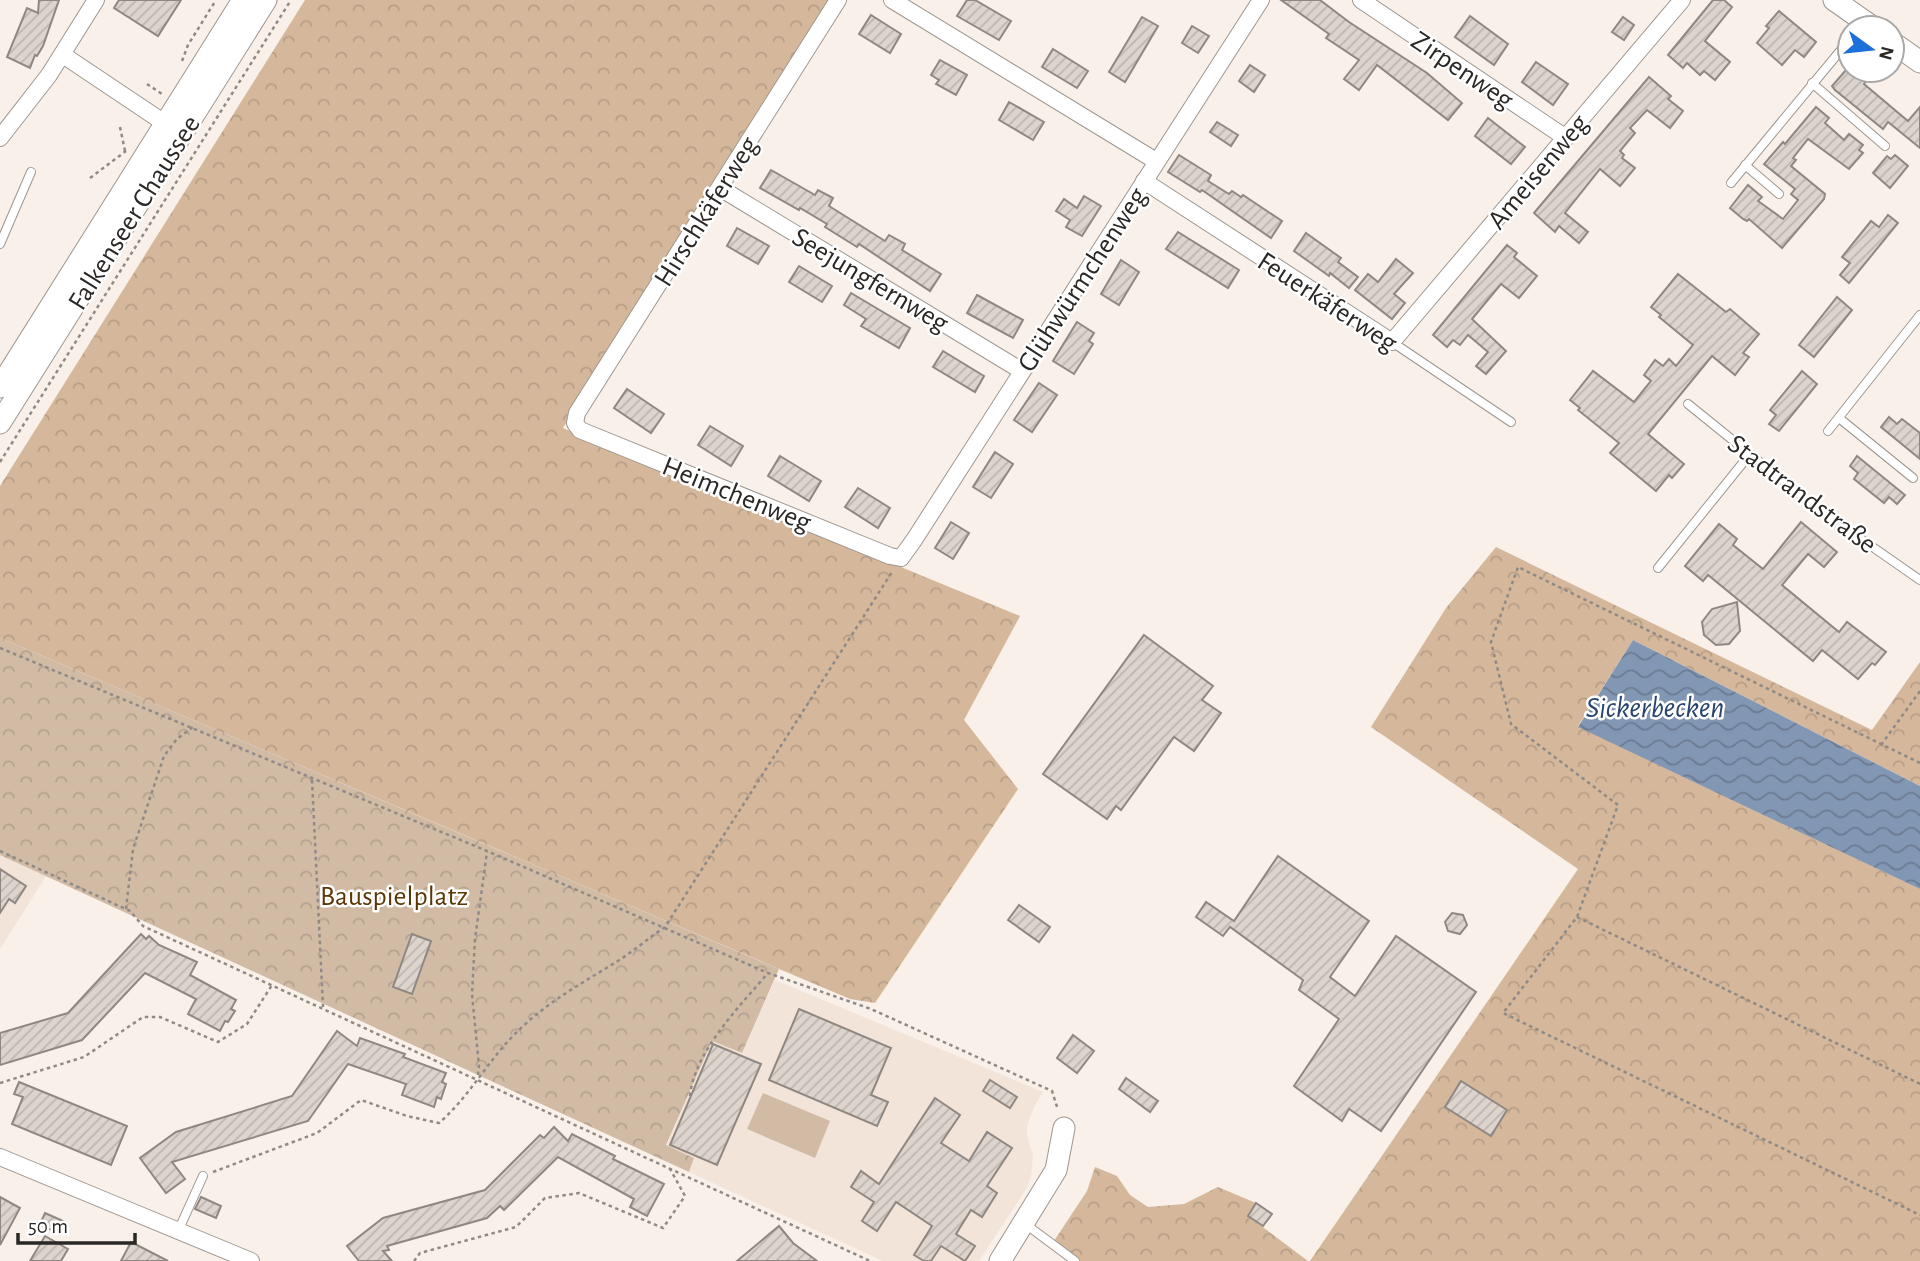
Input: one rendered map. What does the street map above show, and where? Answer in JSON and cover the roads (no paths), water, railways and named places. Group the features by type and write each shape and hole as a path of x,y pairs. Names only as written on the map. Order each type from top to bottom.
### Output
{"main road":[{"name":"Falkenseer Chaussee","path":"0,423 174,129 243,0"},
{"name":"Falkenseer Chaussee","path":"0,387 174,129 266,0"},
{"path":"1834,0 1851,14"},
{"path":"1000,1261 1056,1170 1063,1128"}],"street":[{"path":"0,138 63,55 96,0"},
{"name":"Hirschkäferweg","path":"575,423 577,413 838,0"},
{"path":"892,0 1156,161"},
{"name":"Glühwürmchenweg","path":"901,558 1261,0"},
{"name":"Zirpenweg","path":"1361,0 1566,138"},
{"name":"Ameisenweg","path":"1392,342 1682,0"},
{"path":"63,55 174,129"},
{"name":"Feuerkäferweg","path":"1144,181 1392,342"},
{"name":"Seejungfernweg","path":"720,188 1022,371"},
{"name":"Heimchenweg","path":"575,423 580,429 593,435 890,556 901,558"},
{"path":"0,1157 251,1261"}],"lane":[{"path":"1731,183 1836,55"},
{"path":"1812,83 1885,146"},
{"path":"1745,165 1779,194"},
{"path":"0,244 31,172"},
{"path":"1828,431 1920,315"},
{"name":"Feuerkäferweg","path":"1392,342 1511,422"},
{"name":"Stadtrandstraße","path":"1688,404 1818,509 1920,580"},
{"path":"1839,418 1913,478"},
{"path":"1658,568 1750,454"},
{"path":"179,1229 203,1176"},
{"path":"1024,1223 1075,1261"}],"water":[{"name":"Sickerbecken","path":"1633,640 1920,786 1920,889 1578,727"}],"park label":[{"name":"Bauspielplatz","path":"394,895"}]}
